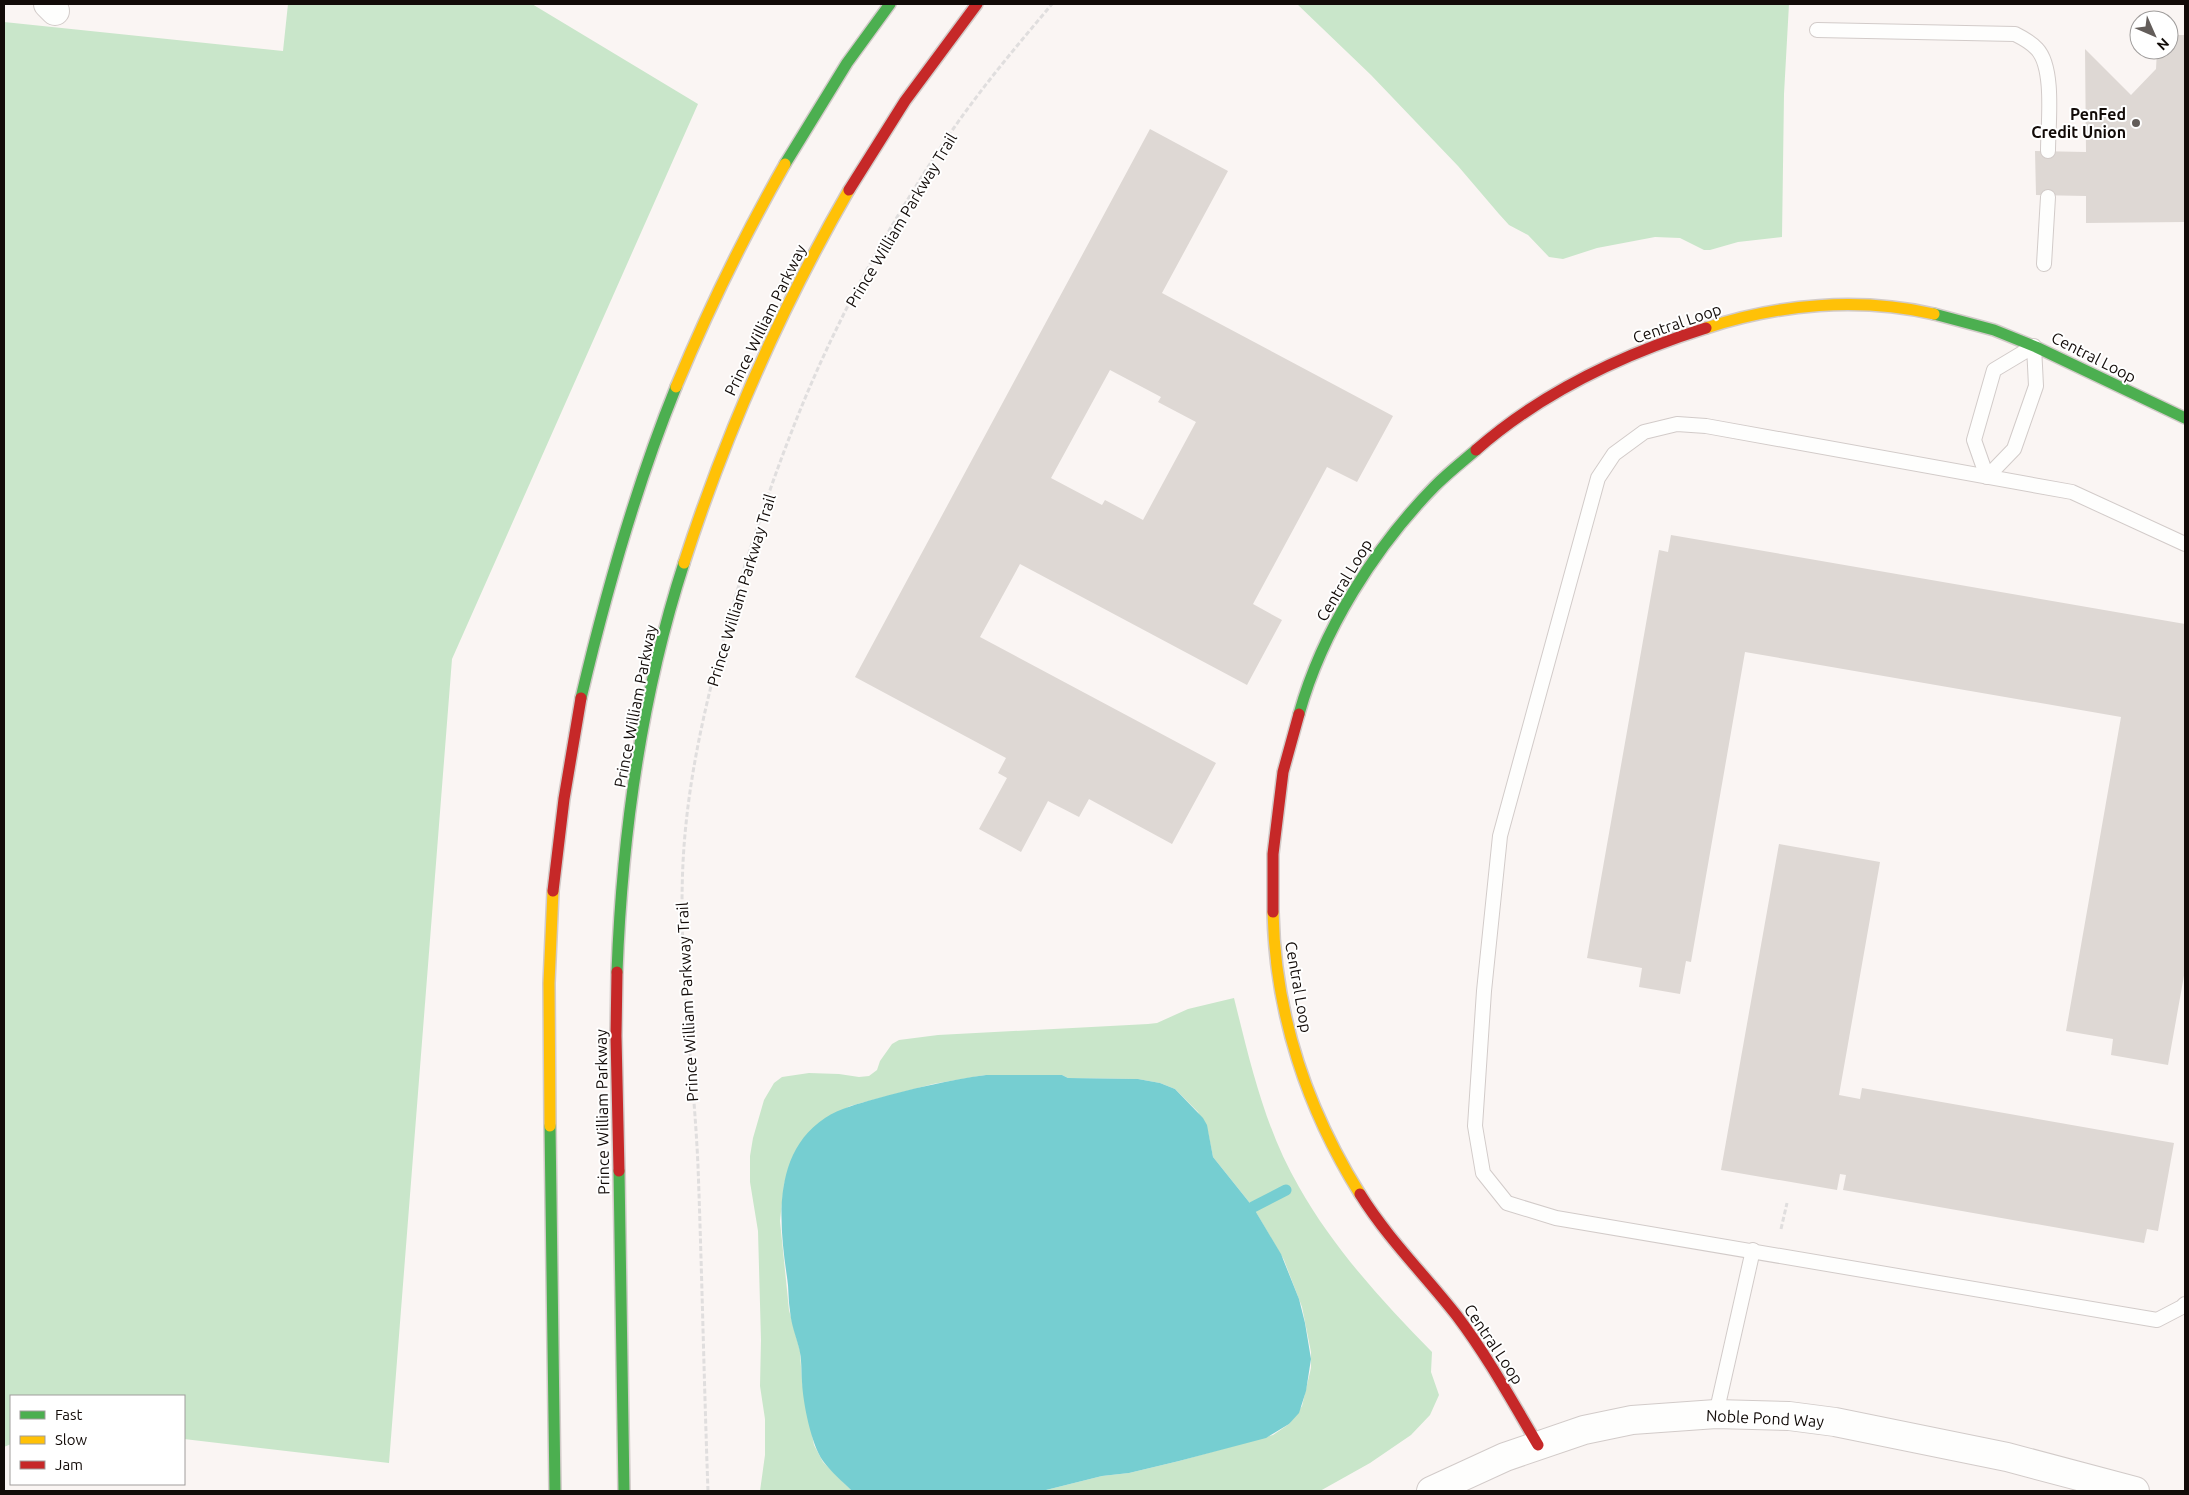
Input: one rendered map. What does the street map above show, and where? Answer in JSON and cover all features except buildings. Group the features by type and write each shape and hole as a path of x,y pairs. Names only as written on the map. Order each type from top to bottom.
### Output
{"main road":[{"path":"555,1491 548,1012 553,896 566,781 582,690 621,539 657,431 705,317 760,208 818,106 890,4"},
{"name":"Prince William Parkway","path":"624,1491 620,1222 615,1061 620,926 634,782 655,672 687,553 728,435 770,341 828,227 894,116 953,32 977,4"},
{"name":"Central Loop","path":"1538,1446 1481,1349 1462,1323 1402,1253 1346,1173 1304,1082 1287,1026 1278,975 1271,914 1277,797 1285,757 1298,712 1316,664 1352,592 1380,550 1428,493 1470,452 1502,426 1535,405 1586,377 1651,347 1708,326 1780,309 1844,305 1882,306 1946,316 2007,334 2154,406 2185,418"}],"street":[{"name":"Noble Pond Way","path":"1430,1491 1505,1456 1584,1430 1632,1420 1716,1414 1789,1416 1835,1422 2007,1457 2135,1491"}],"lane":[{"path":"1817,30 2015,34 2038,50 2045,63 2048,95 2048,151"},
{"path":"2044,264 2048,197"},
{"path":"2034,346 2036,386 2014,449 1986,477 1974,440 1994,370 2034,346"},
{"path":"2185,544 2072,492 1706,426 1677,424 1644,432 1614,454 1598,478 1500,836 1484,991 1475,1126 1483,1173 1507,1203 1556,1218 2157,1320 2185,1304"},
{"path":"1716,1414 1753,1250"}],"path":[{"name":"Prince William Parkway Trail","path":"708,1491 698,1164 684,1002 681,909 687,823 697,748 717,656 746,561 783,455 834,334 886,238 945,141 1009,56 1052,4"},
{"path":"1780,1235 1786,1203"}],"green space":[{"path":"288,4 532,4 698,104 452,659 389,1463 185,1439 185,1395 10,1395 10,1444 4,1447 4,22 283,51"},
{"path":"1297,4 1789,4 1784,94 1782,237 1738,242 1704,250 1680,238 1655,237 1597,248 1563,259 1549,257 1528,235 1509,225 1458,166 1371,75"},
{"path":"1234,998 1268,1119 1287,1165 1299,1187 1328,1232 1360,1274 1432,1352 1431,1372 1439,1395 1430,1415 1411,1435 1370,1463 1320,1491 1042,1491 1102,1476 1129,1473 1179,1461 1273,1435 1289,1424 1302,1406 1311,1368 1311,1352 1302,1307 1284,1260 1253,1207 1213,1157 1208,1132 1198,1112 1175,1089 1160,1083 1138,1079 1068,1078 1062,1075 985,1075 933,1084 850,1106 843,1110 795,1153 784,1184 780,1221 789,1310 800,1351 802,1382 814,1445 823,1462 852,1491 760,1491 765,1455 765,1419 760,1386 761,1340 758,1231 750,1182 750,1156 764,1100 774,1083 782,1077 809,1073 869,1076 877,1070 880,1061 892,1044 899,1040 938,1035 1157,1023 1188,1009"}],"water":[{"path":"986,1075 1062,1075 1068,1078 1138,1079 1160,1083 1175,1089 1203,1118 1207,1125 1213,1157 1253,1207 1281,1254 1299,1299 1311,1359 1306,1391 1299,1413 1289,1424 1266,1438 1129,1473 1102,1476 1042,1491 852,1491 826,1465 819,1454 808,1423 800,1352 792,1325 789,1303 782,1234 783,1190 788,1169 796,1150 808,1133 825,1118 837,1112 916,1088"}],"waterway":[{"path":"1253,1207 1286,1190"}],"traffic: fast":[{"path":"785,164 847,63 890,4"},
{"path":"1934,314 1994,330 2036,347 2185,418"},
{"path":"581,698 622,541 647,463 676,387"},
{"path":"1299,714 1309,683 1336,621 1372,563 1413,510 1440,481 1476,450"},
{"path":"617,972 629,817 637,765 657,662 669,612 684,563"},
{"path":"550,1126 555,1491"},
{"path":"619,1171 624,1491"}],"traffic: slow":[{"path":"676,387 727,274 785,164"},
{"path":"684,563 718,466 757,372 800,280 849,190"},
{"path":"1706,328 1762,313 1819,306 1877,306 1934,314"},
{"path":"550,1126 549,983 553,891"},
{"path":"1273,912 1275,950 1280,987 1297,1059 1324,1128 1360,1194"}],"traffic: jam":[{"path":"849,190 905,101 977,4"},
{"path":"1476,450 1501,429 1555,393 1584,377 1644,350 1706,328"},
{"path":"553,891 564,799 581,698"},
{"path":"1273,912 1273,854 1283,772 1299,714"},
{"path":"617,972 616,1036 619,1171"},
{"path":"1360,1194 1382,1226 1445,1301 1479,1347 1538,1445"}],"place":[{"name":"PenFed Credit Union","path":"2136,123"}]}
